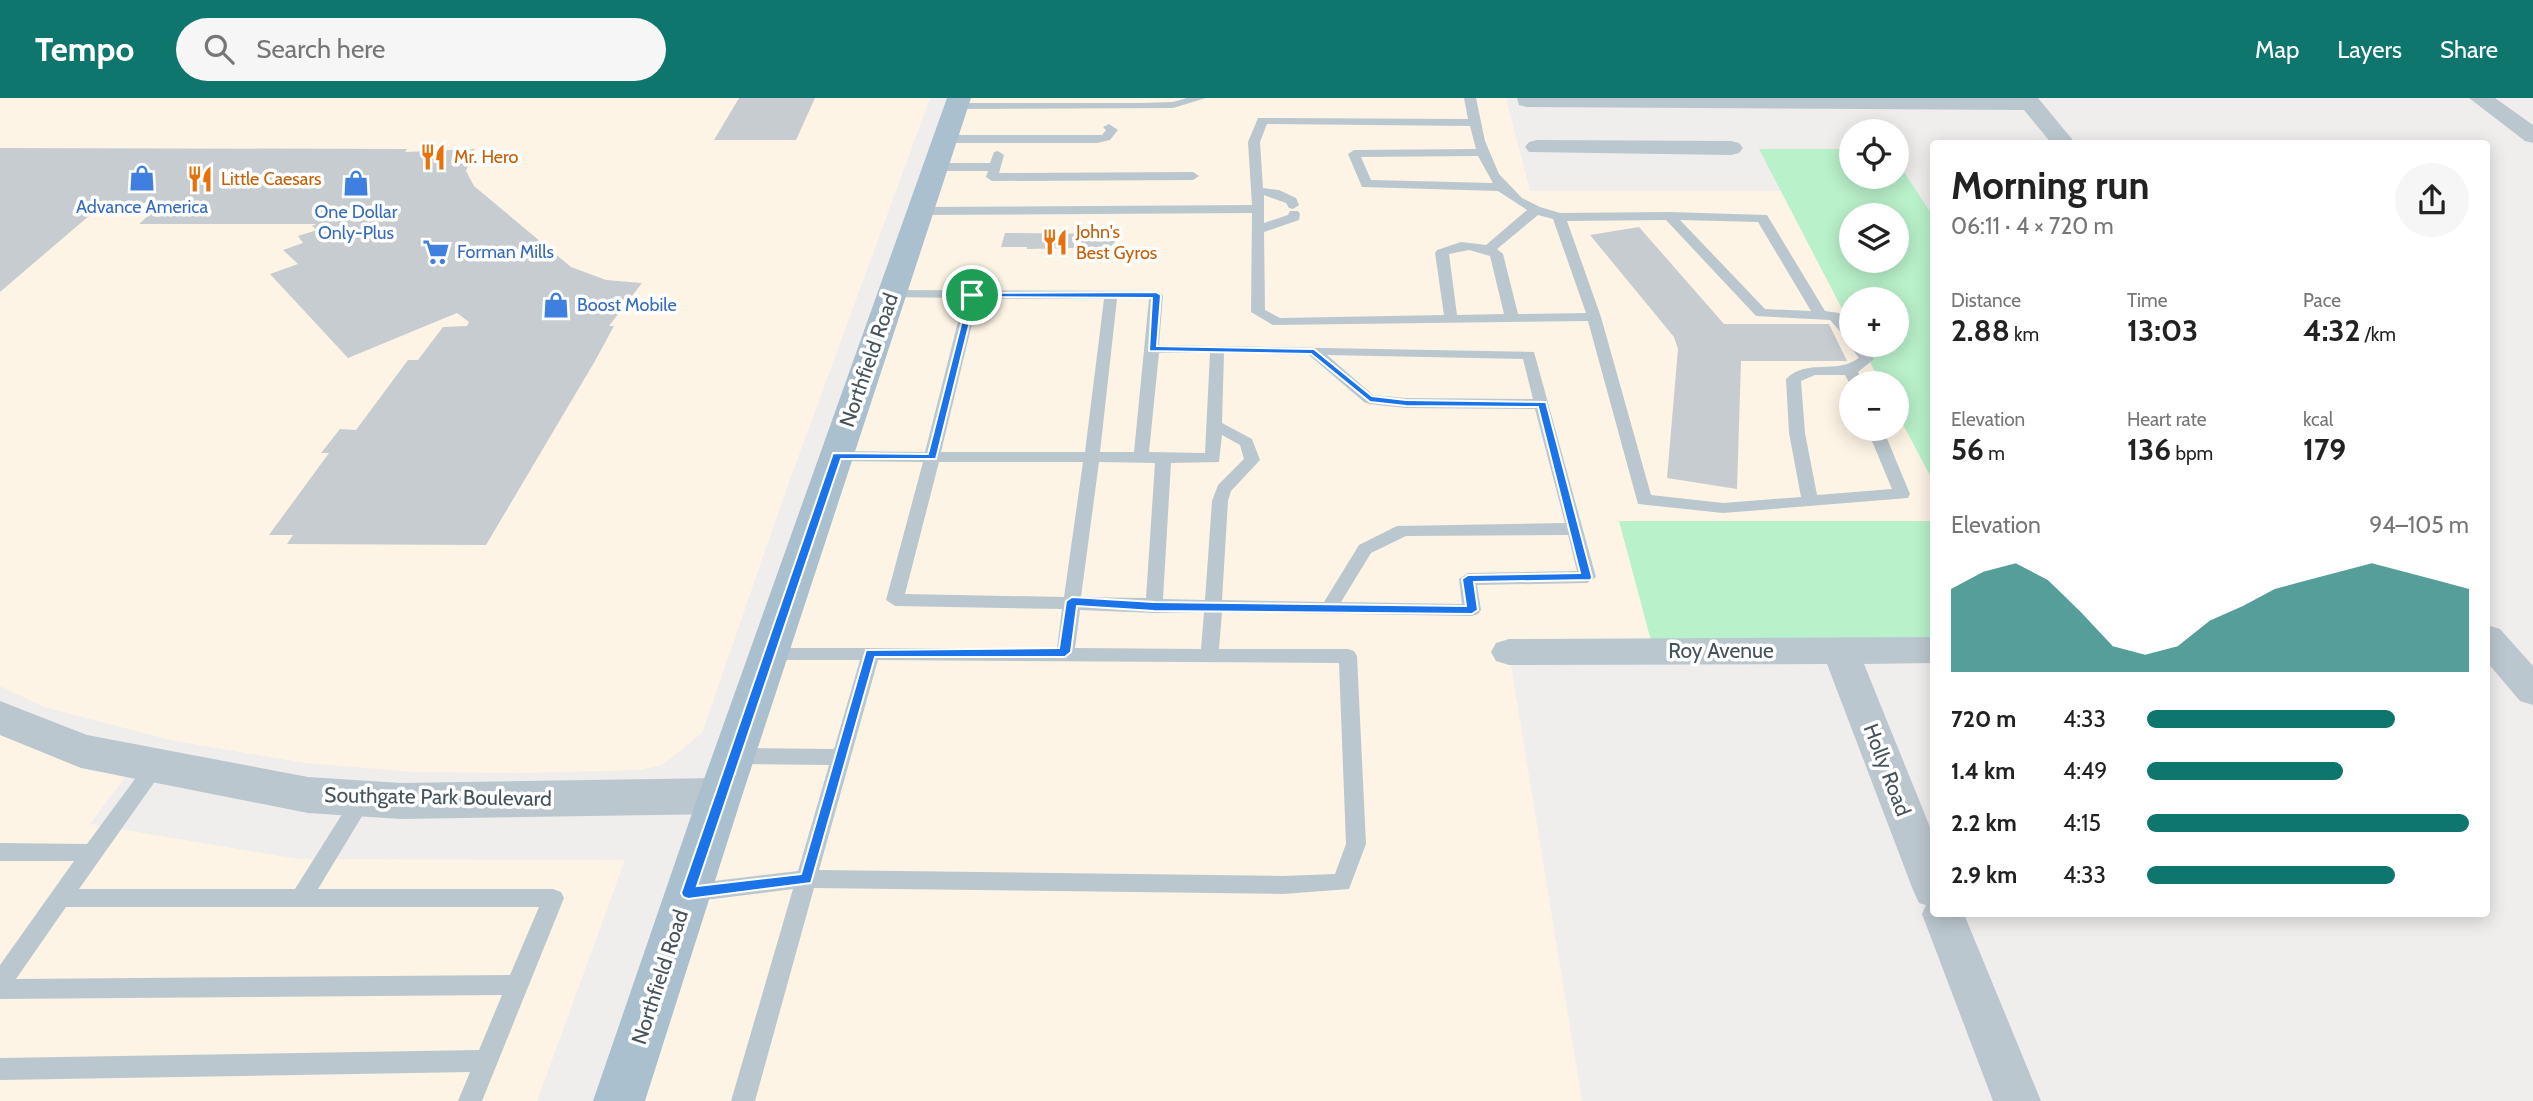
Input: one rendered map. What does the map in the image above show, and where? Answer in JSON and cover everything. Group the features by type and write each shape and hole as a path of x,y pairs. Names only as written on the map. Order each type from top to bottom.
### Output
{"main road":[{"name":"Northfield Road","path":"620,1101 726,776 958,102"}],"street":[{"path":"2480,98 2533,136"},
{"path":"1527,100 2028,100 2062,140"},
{"path":"1624,101 1645,148"},
{"path":"1537,147 1731,148"},
{"path":"2490,646 2533,691"},
{"name":"Holly Road","path":"1840,650 1930,880"},
{"name":"Roy Avenue","path":"1509,652 1930,650"},
{"name":"Southgate Park Boulevard","path":"0,717 80,751 307,795 401,801 726,776"},
{"path":"1944,917 2017,1101"}],"lane":[{"path":"958,102 1173,105 1200,98"},
{"path":"1470,98 1482,152 1499,187 1534,211 1559,217 1762,218 1820,315"},
{"path":"1475,123 1262,120 1254,142 1258,209 1258,312 1278,322 1594,317"},
{"path":"940,153 1106,138 1111,130 1109,127"},
{"path":"1482,152 1354,154 1366,184 1499,187"},
{"path":"940,153 996,161 992,177 1193,176"},
{"path":"1257,191 1275,192 1292,201 1294,209 1294,217 1288,221 1258,230"},
{"path":"920,211 1258,209"},
{"path":"1489,249 1534,211"},
{"path":"1669,216 1761,313 1834,316 1839,322"},
{"path":"1559,217 1594,317 1644,500 1723,508 1902,494 1880,441"},
{"path":"1451,319 1443,251 1453,248 1489,249 1496,254 1512,318"},
{"path":"892,294 1156,295 1141,457"},
{"path":"972,295 895,600 1072,601 1154,607 1472,610 1468,579 1587,577 1529,355 1152,349"},
{"path":"1065,652 1111,295"},
{"path":"837,456 1213,458 1217,349"},
{"path":"1314,352 1370,399 1406,403 1542,404"},
{"path":"1858,371 1867,359 1865,357"},
{"path":"1810,500 1797,433 1793,379 1813,371 1839,375"},
{"path":"1210,655 1211,607 1220,501 1224,489 1252,460 1247,442 1214,425"},
{"path":"1154,607 1163,457"},
{"path":"1328,609 1365,549 1404,530 1574,529"},
{"path":"688,893 806,879 1283,885 1342,883 1356,844 1349,656 1065,652 769,653"},
{"path":"743,1101 871,653"},
{"path":"726,776 841,757"},
{"path":"0,983 156,765"},
{"path":"301,898 363,798"},
{"path":"0,852 92,853"},
{"path":"60,898 553,898 470,1101"},
{"path":"0,989 518,985"},
{"path":"0,1069 486,1061"}],"shaded area":[{"path":"0,98 930,98 784,496 702,733 662,765 640,770 416,772 305,763 170,740 44,707 0,686"},
{"path":"959,98 1506,98 1530,191 1781,191 1839,303 1839,357 1867,357 1875,371 1839,371 1839,441 1909,441 1909,436 1930,475 1930,521 1620,521 1654,652 1509,653 1582,1101 619,1101"},
{"path":"0,717 137,761 90,824 297,859 625,860 537,1101 0,1101"}],"green space":[{"path":"1759,149 1839,149 1839,189 1909,189 1909,179 1930,212 1930,475 1909,436 1909,371 1875,371 1867,357 1909,357 1909,287 1839,287 1839,303"},
{"path":"1619,521 1930,521 1930,650 1654,652"}],"building":[{"path":"739,98 815,98 796,140 714,140"},
{"path":"0,148 407,149 405,152 475,149 466,171 474,186 571,267 606,280 642,283 609,326 614,326 486,545 287,544 293,535 269,535 329,453 321,453 340,429 356,430 408,360 418,360 443,327 467,326 469,322 457,313 348,358 270,274 298,264 283,250 303,243 298,236 317,230 312,226 316,224 139,224 162,203 104,203 0,292"},
{"path":"1639,227 1724,324 1829,324 1839,345 1839,357 1845,357 1847,361 1741,361 1737,489 1667,478 1678,349 1674,337 1590,235"},
{"path":"1005,233 1111,234 1117,240 1110,247 1027,249 1001,247"}],"place":[{"name":"Mr. Hero","path":"433,157"},
{"name":"Advance America","path":"142,178"},
{"name":"Little Caesars","path":"200,179"},
{"name":"One Dollar Only-Plus","path":"356,183"},
{"name":"John's Best Gyros","path":"1055,242"},
{"name":"Forman Mills","path":"436,252"},
{"name":"Boost Mobile","path":"556,305"}],"route":[{"path":"972,295 1156,295 1152,349 1314,352 1370,399 1406,403 1542,404 1587,577 1468,579 1472,610 1154,607 1072,601 1065,652 871,653 806,879 688,893 837,456 932,457 972,295"}]}
